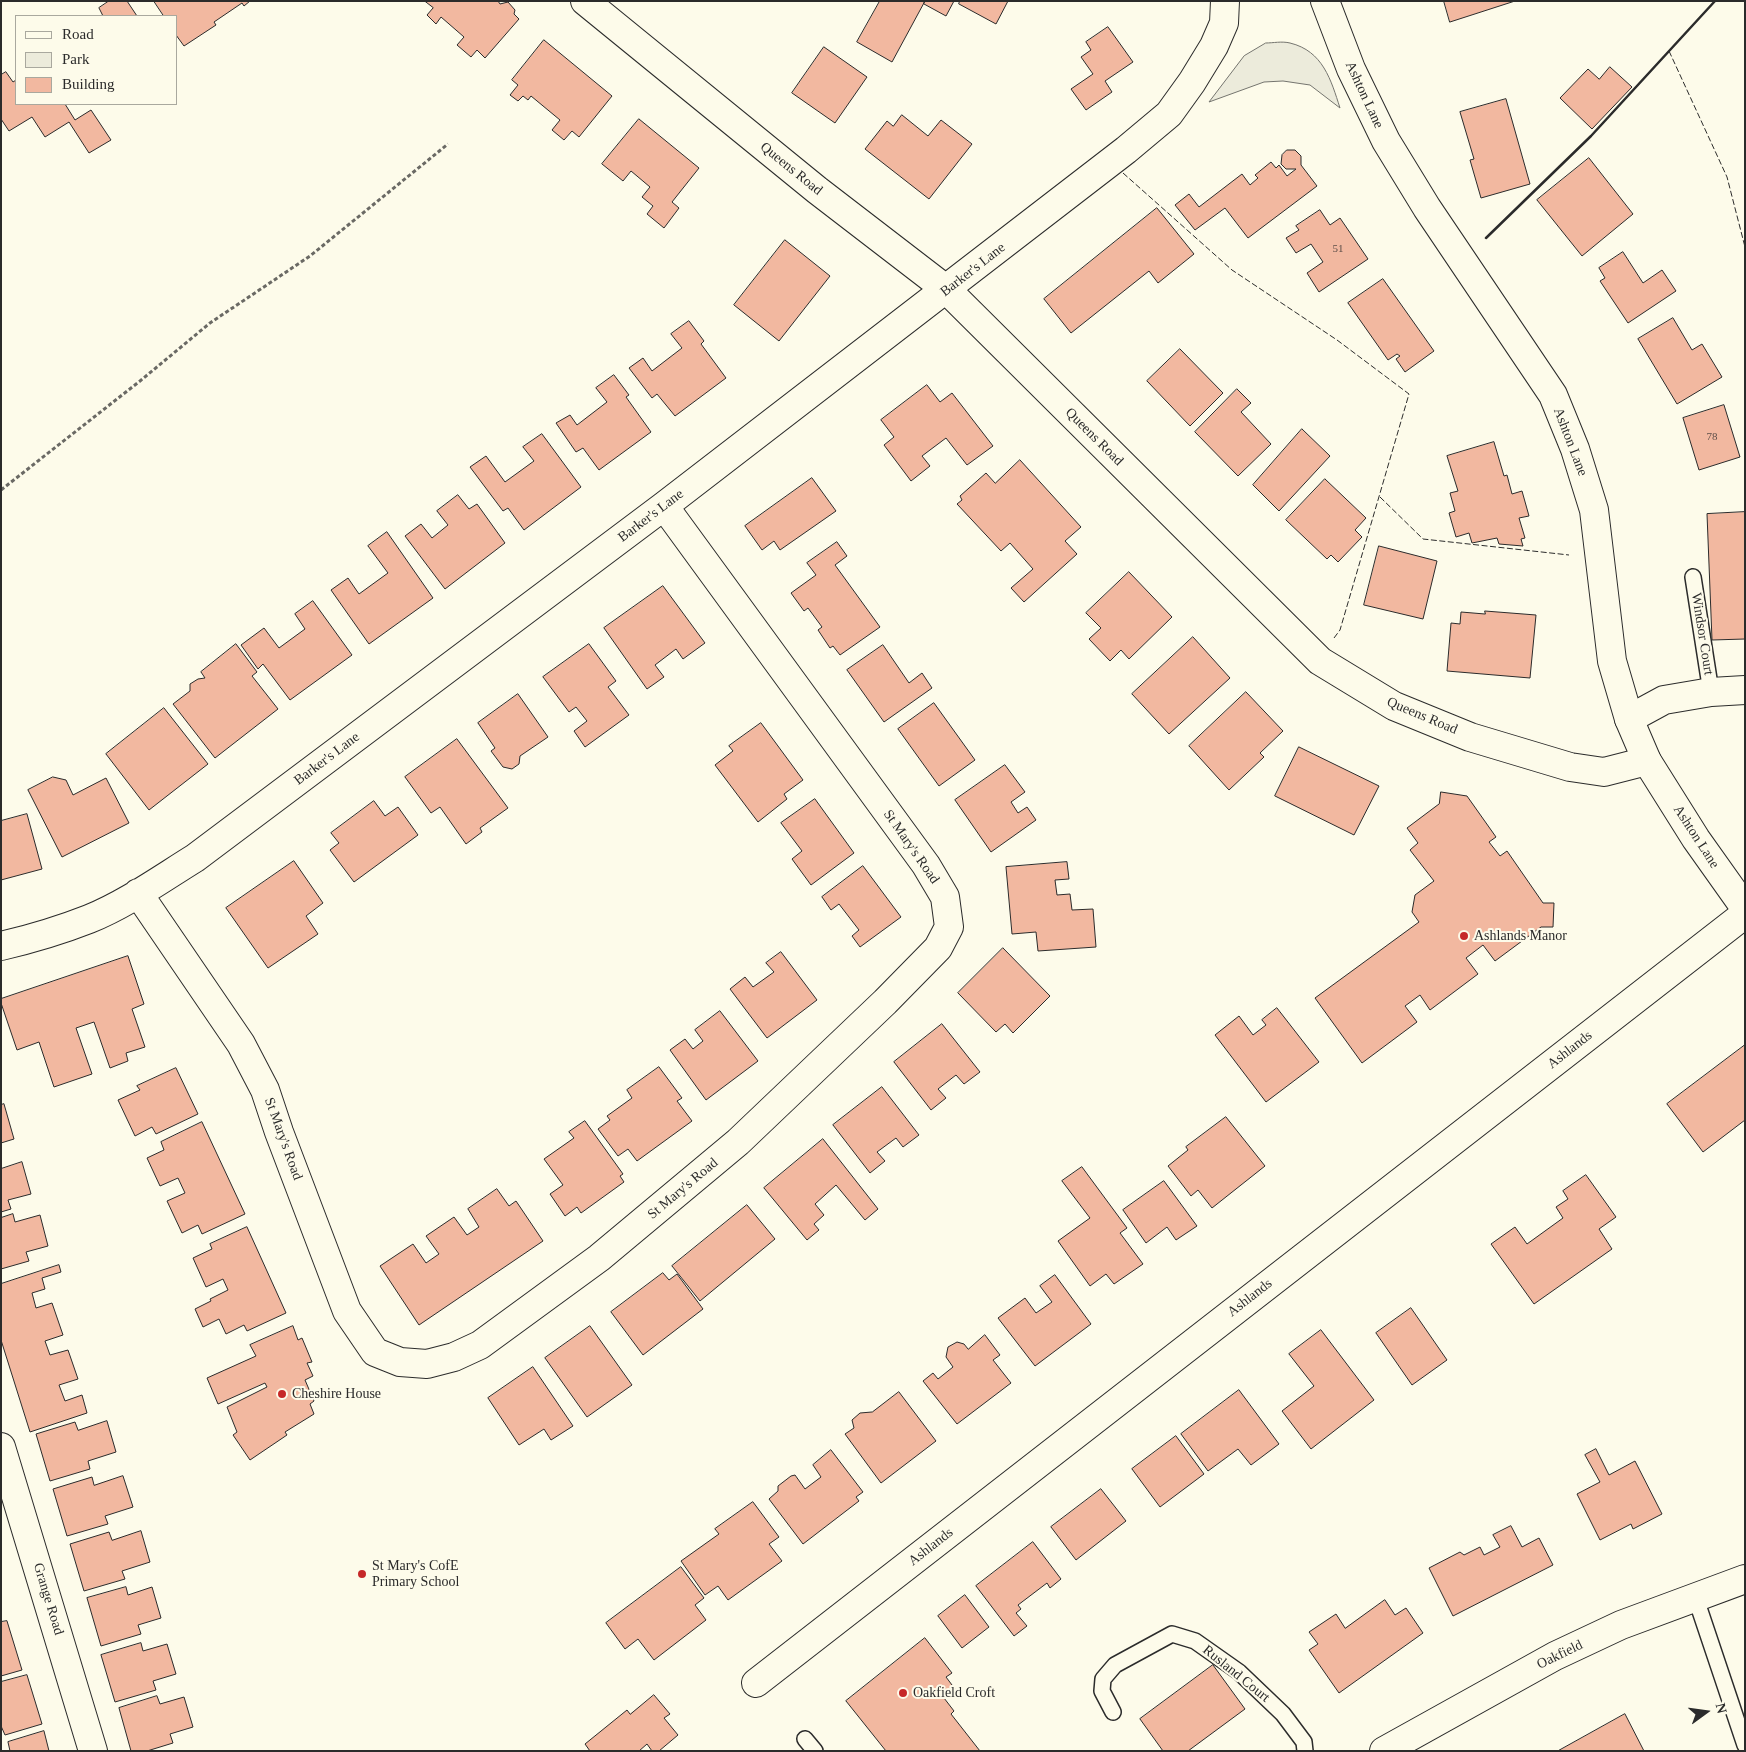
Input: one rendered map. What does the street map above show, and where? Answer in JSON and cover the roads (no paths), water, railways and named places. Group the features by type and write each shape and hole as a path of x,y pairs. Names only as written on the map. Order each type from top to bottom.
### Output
{"street":[{"name":"Queens Road","path":"585,1 817,190 947,290 1320,661 1394,706 1470,737 1570,767 1604,772 1647,761"},
{"name":"Barker's Lane","path":"1,946 24,941 90,918 138,893 203,852 664,506 947,290 1169,114 1214,46 1224,23 1225,1"},
{"name":"Ashton Lane","path":"1325,1 1351,69 1386,142 1427,208 1553,395 1575,449 1594,510 1612,661 1629,720 1647,761 1696,839 1745,908"},
{"name":"St Mary's Road","path":"138,893 241,1044 261,1083 347,1311 375,1352 400,1362 426,1364 454,1357 480,1345 591,1264 738,1142 885,1002 938,948 949,927 945,897 926,865 664,506"},
{"path":"1629,720 1664,700 1711,692 1745,690"},
{"name":"Ashlands","path":"756,1683 1745,914"},
{"name":"Grange Road","path":"1,1447 93,1751"},
{"name":"Oakfield","path":"1384,1751 1555,1656 1621,1625 1745,1579"}],"lane":[{"name":"Windsor Court","path":"1693,577 1711,692"},
{"path":"1695,1596 1745,1745"},
{"name":"Rusland Court","path":"1112,1712 1102,1690 1102,1679 1115,1665 1172,1634 1195,1641 1239,1672 1283,1714 1304,1742 1305,1751"}],"place":[{"name":"Ashlands Manor","path":"1464,936"},
{"name":"Cheshire House","path":"282,1394"},
{"name":"St Mary's CofE Primary School","path":"362,1574"},
{"name":"Oakfield Croft","path":"903,1693"}]}
